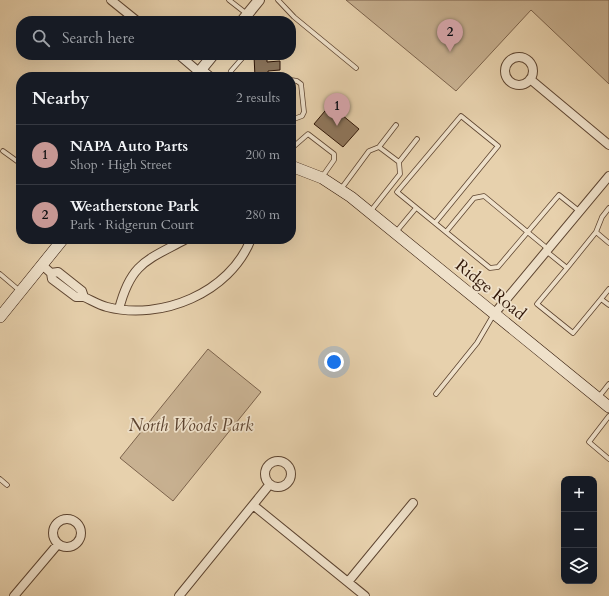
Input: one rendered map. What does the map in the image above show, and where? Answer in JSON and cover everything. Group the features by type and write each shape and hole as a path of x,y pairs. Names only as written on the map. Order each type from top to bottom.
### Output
{"main road":[{"name":"Ridge Road","path":"296,168 322,178 351,197 609,408"},
{"path":"0,317 59,244"}],"street":[{"path":"111,0 131,16"},
{"path":"246,16 259,0"},
{"path":"185,60 199,72 209,60"},
{"path":"530,79 609,145"},
{"path":"494,314 609,176"},
{"path":"119,309 130,277 142,264 177,244"},
{"path":"42,265 51,273 52,279 76,297 84,297 106,306 119,309 147,310 164,308 189,300 205,291 229,272 248,244"},
{"path":"179,596 270,484"},
{"path":"348,582 413,503"},
{"path":"252,505 365,596"},
{"path":"14,596 58,544"}],"lane":[{"path":"229,0 242,16"},
{"path":"278,0 293,16"},
{"path":"296,19 356,68"},
{"path":"231,72 241,60"},
{"path":"296,81 301,84 304,113 296,117"},
{"path":"435,223 498,146 461,116 397,192 490,268 498,267 559,195 580,212"},
{"path":"340,189 369,151 379,147 396,125"},
{"path":"296,145 308,134 334,154 334,160 322,178"},
{"path":"370,212 400,174 399,162 417,139"},
{"path":"379,147 399,162"},
{"path":"3,150 16,160"},
{"path":"446,232 474,198 484,196 567,268"},
{"path":"395,233 416,208"},
{"path":"609,208 602,217 596,232 537,304 573,333 609,289"},
{"path":"596,232 609,243"},
{"path":"0,274 21,291"},
{"path":"601,299 609,305"},
{"path":"436,394 477,343 494,314"},
{"path":"598,398 609,384"},
{"path":"609,416 589,442 609,459"},
{"path":"0,479 7,485"}],"green space":[{"path":"346,0 609,0 609,84 531,10 456,91"},
{"name":"North Woods Park","path":"208,349 261,392 173,501 120,458"}],"building":[{"path":"254,60 267,60 267,62 280,61 280,70 255,72"},
{"path":"330,105 359,129 343,147 314,124"}],"place":[{"name":"Weatherstone Park","path":"450,52"},
{"name":"NAPA Auto Parts","path":"337,126"}]}
